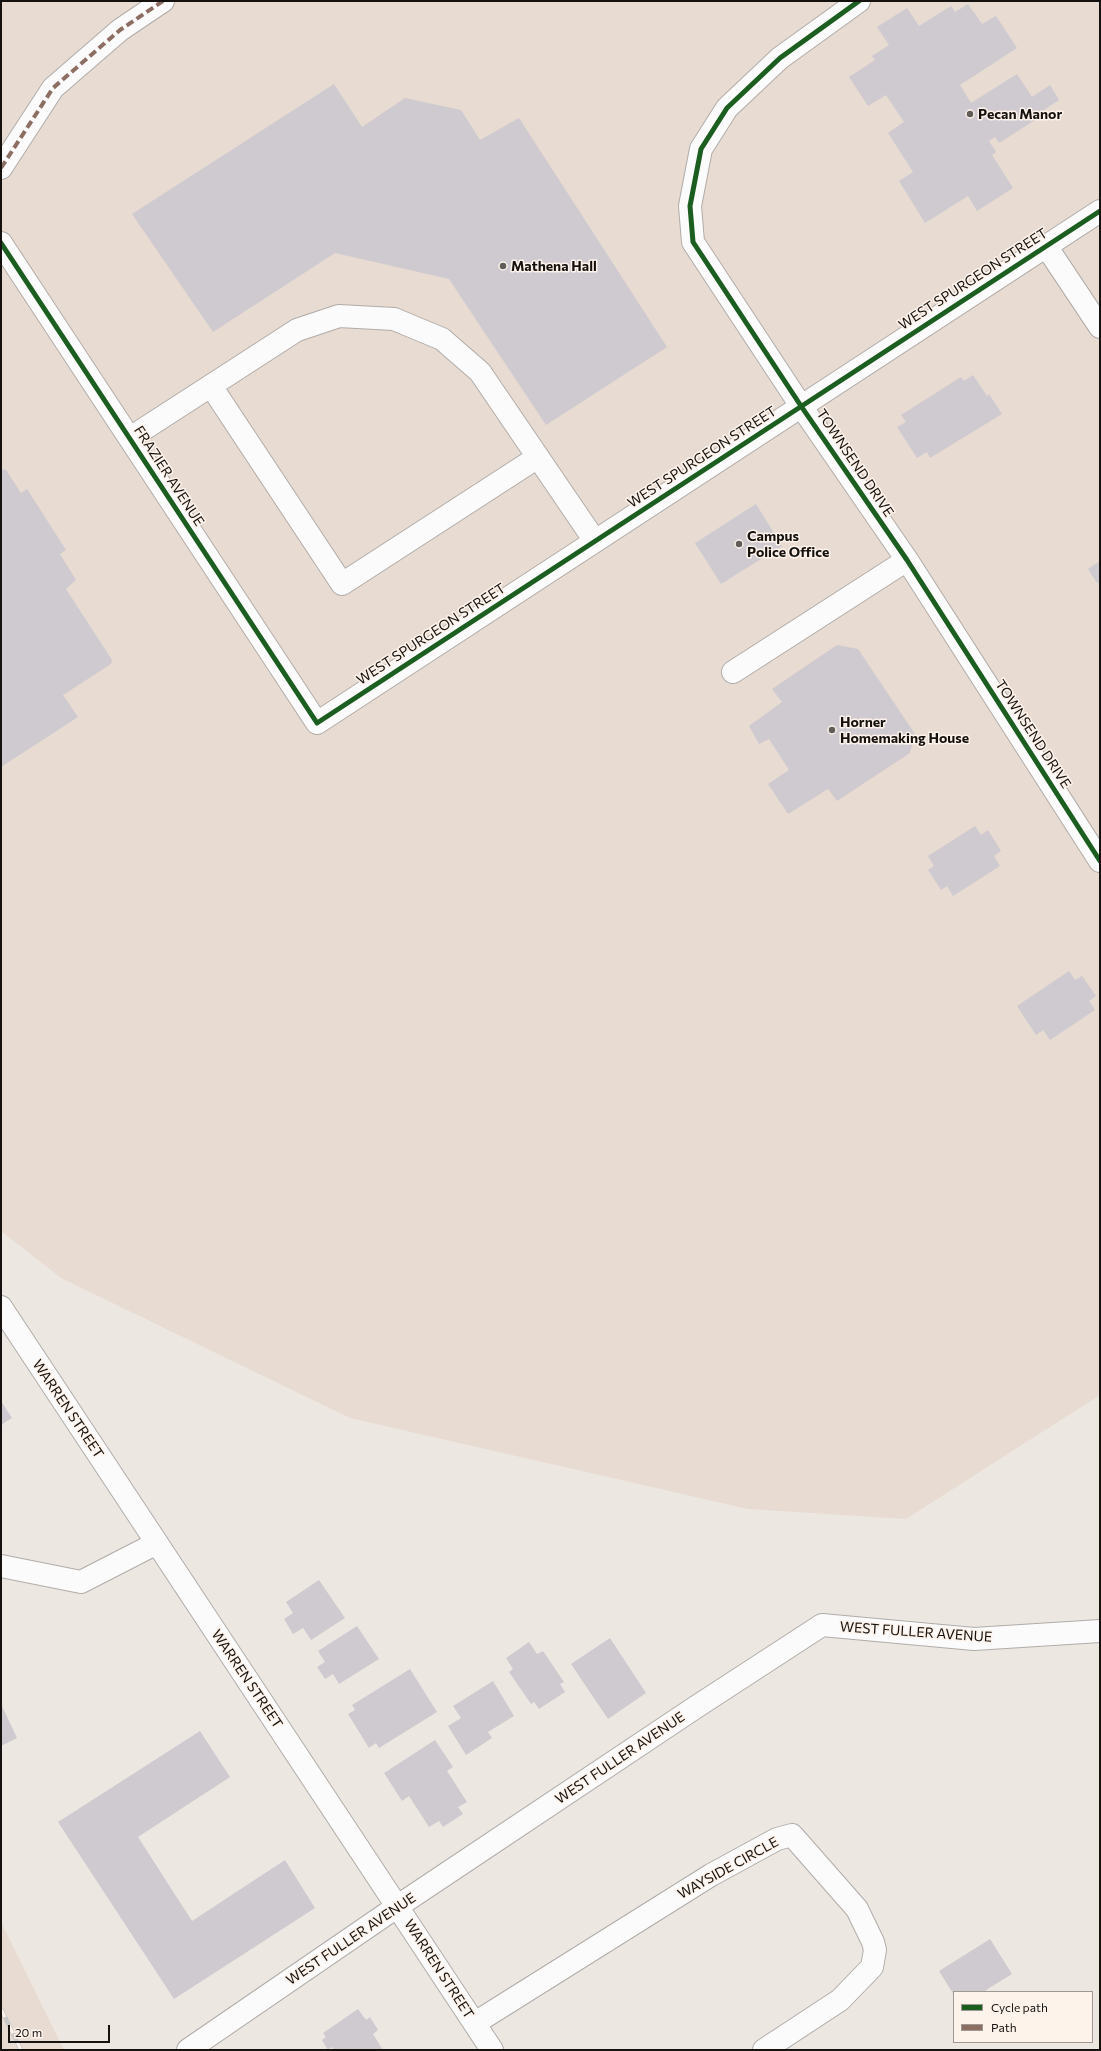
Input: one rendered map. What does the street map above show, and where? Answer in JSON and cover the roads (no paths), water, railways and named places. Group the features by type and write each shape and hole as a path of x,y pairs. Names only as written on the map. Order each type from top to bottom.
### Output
{"street":[{"path":"1,168 53,88 120,30 163,1"},
{"name":"TOWNSEND DRIVE","path":"859,1 780,58 727,108 701,149 690,206 693,242 801,406 907,560 1100,861"},
{"name":"WEST SPURGEON STREET","path":"317,723 1100,211"},
{"name":"FRAZIER AVENUE","path":"1,243 317,723"},
{"path":"1046,246 1100,328"},
{"path":"130,438 297,330 339,316 394,319 442,340 480,372 595,541"},
{"path":"211,386 342,584 538,457"},
{"path":"733,672 907,560"},
{"name":"WARREN STREET","path":"1,1308 492,2050"},
{"path":"1,1566 81,1582 156,1543"},
{"name":"WEST FULLER AVENUE","path":"188,2050 398,1906 696,1706 822,1625 974,1639 1100,1631"},
{"name":"WAYSIDE CIRCLE","path":"475,2023 711,1875 777,1839 792,1835 857,1909 873,1942 875,1950 872,1967 840,2000 764,2050"}],"railway":[{"path":"1,2009 21,2050"}],"place":[{"name":"Pecan Manor","path":"970,114"},
{"name":"Mathena Hall","path":"503,266"},
{"name":"Campus Police Office","path":"739,544"},
{"name":"Horner Homemaking House","path":"832,730"}]}
